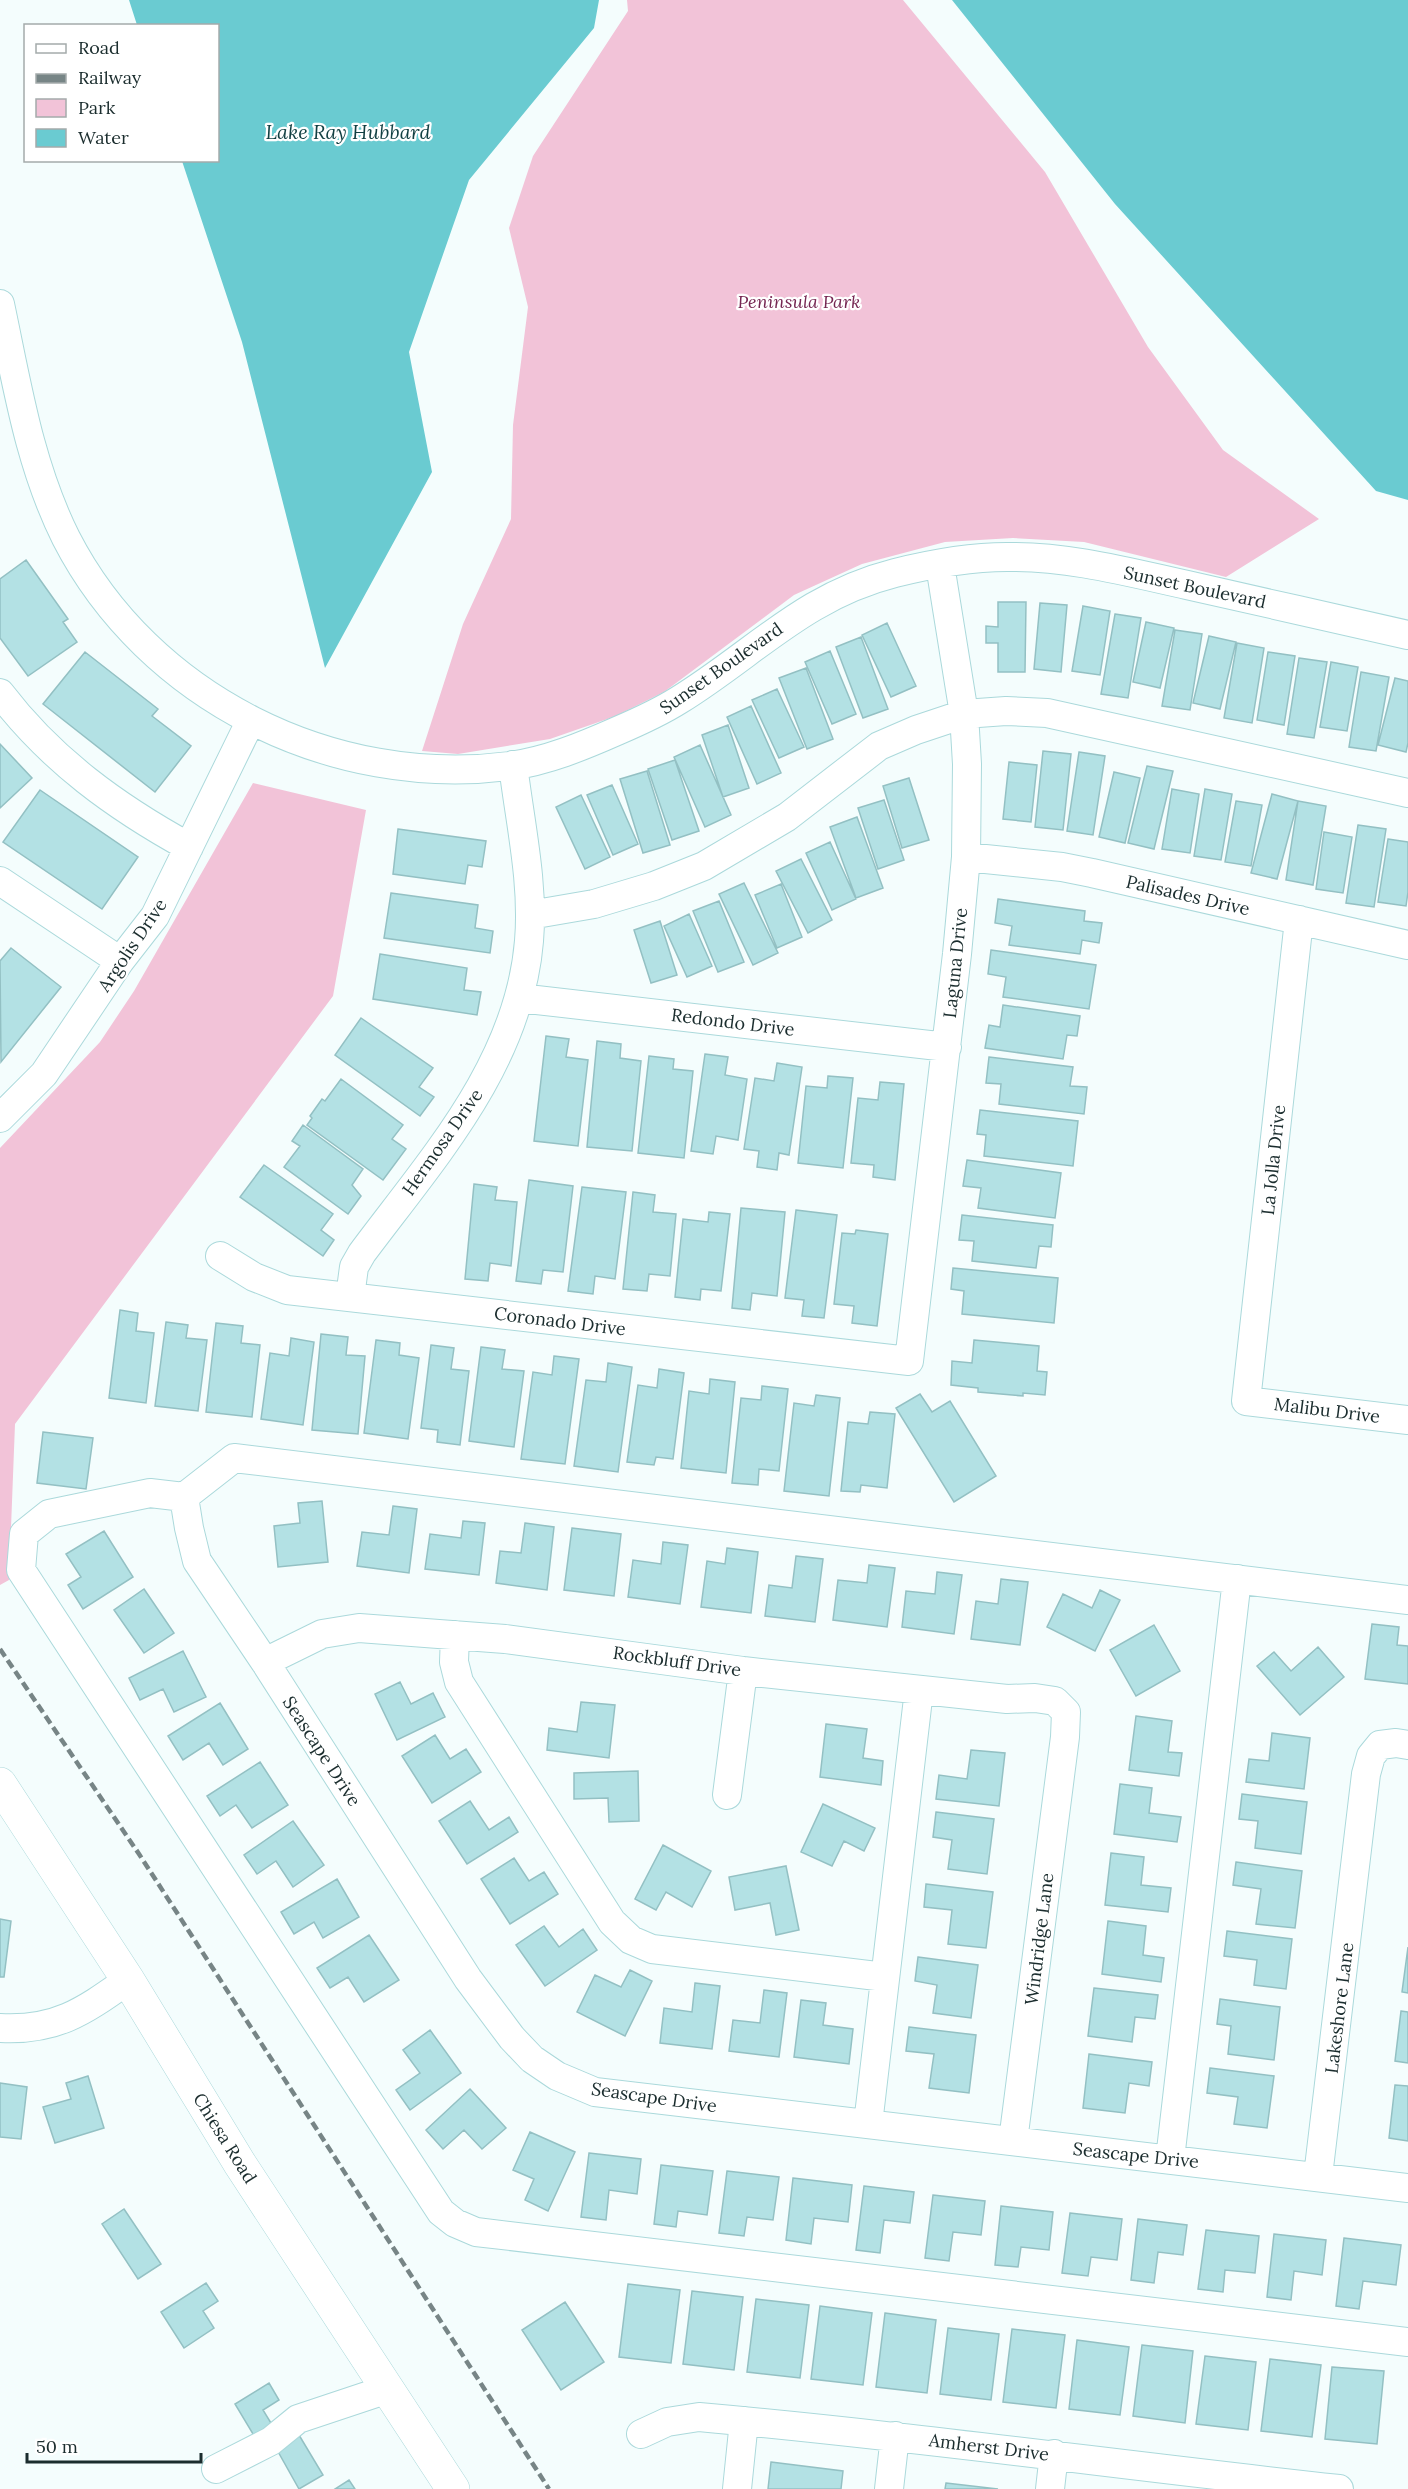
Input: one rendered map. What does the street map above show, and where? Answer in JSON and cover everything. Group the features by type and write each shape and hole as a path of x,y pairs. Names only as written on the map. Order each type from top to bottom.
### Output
{"main road":[{"name":"Chiesa Road","path":"0,1784 128,1980 240,2164 453,2489"}],"street":[{"name":"Sunset Boulevard","path":"0,304 6,358 39,475 55,515 86,572 111,607 162,660 217,702 280,735 314,747 374,762 439,770 513,765 551,756 587,744 653,715 679,700 785,623 853,587 894,573 1006,556 1087,564 1408,635"},
{"name":"Laguna Drive","path":"909,1361 966,857 967,764 963,714 940,565"},
{"path":"0,693 53,753 98,790 139,820 189,847"},
{"path":"530,915 594,904 654,886 704,866 787,817 879,746 963,714 1006,711 1047,712 1408,793"},
{"name":"Argolis Drive","path":"0,1118 44,1074 120,961 155,916 251,720"},
{"name":"Hermosa Drive","path":"350,1297 354,1267 362,1253 466,1114 482,1087 500,1049 519,998 529,942 530,915 513,765"},
{"name":"Palisades Drive","path":"966,857 1062,867 1408,945"},
{"path":"3,891 120,961"},
{"name":"La Jolla Drive","path":"1246,1401 1299,920"},
{"name":"Redondo Drive","path":"519,998 946,1047"},
{"name":"Coronado Drive","path":"220,1256 273,1286 287,1290 909,1361"},
{"name":"Malibu Drive","path":"1246,1401 1408,1420"},
{"path":"1408,1600 234,1458 184,1497 150,1493 49,1514 24,1534 21,1570 441,2212 454,2223 488,2234 1408,2342"},
{"name":"Seascape Drive","path":"184,1497 198,1561 468,1978 512,2038 532,2059 557,2076 595,2092 1408,2188"},
{"path":"1170,2159 1237,1579"},
{"name":"Rockbluff Drive","path":"265,1662 322,1634 359,1628 455,1635 604,1651 742,1671 1007,1699 1035,1698 1055,1701 1066,1712 1065,1737"},
{"path":"455,1635 454,1662 459,1682 612,1923 630,1940 652,1949 885,1977"},
{"path":"727,1795 742,1671"},
{"path":"868,2124 919,1690"},
{"name":"Windridge Lane","path":"1013,2141 1065,1737"},
{"name":"Lakeshore Lane","path":"1318,2176 1366,1774 1371,1756 1380,1745 1396,1743 1408,1745"},
{"path":"0,2028 25,2030 61,2022 94,2004 128,1980"},
{"path":"216,2469 271,2440 298,2419 388,2389"},
{"name":"Amherst Drive","path":"641,2434 667,2422 699,2417 1054,2454 1202,2482 1339,2489"},
{"path":"737,2489 744,2421"},
{"path":"889,2489 895,2436"},
{"path":"1050,2489 1054,2454"}],"green space":[{"name":"Peninsula Park","path":"627,0 903,0 1045,172 1148,347 1223,450 1319,519 1226,577 1084,542 1013,538 945,542 862,564 794,595 664,692 616,716 550,739 458,754 422,751 463,624 511,519 513,425 528,307 509,228 533,156 628,11"},
{"path":"253,783 366,810 333,996 15,1424 9,1580 0,1585 0,1148 100,1042 134,991"}],"water":[{"name":"Lake Ray Hubbard","path":"129,0 599,0 594,28 469,180 409,352 432,472 325,668 242,342 182,162 219,162 219,24 137,24"},
{"path":"952,0 1408,0 1408,500 1376,491 1115,204"}],"building":[{"path":"26,560 68,619 63,622 77,642 28,676 0,638 0,579"},
{"path":"998,602 1026,602 1025,672 998,672 998,643 986,643 986,626 998,627"},
{"path":"1040,603 1067,605 1061,672 1034,669"},
{"path":"1083,606 1110,611 1100,675 1072,671"},
{"path":"1115,614 1141,618 1128,698 1101,694"},
{"path":"1146,622 1174,628 1160,688 1133,682"},
{"path":"887,623 916,686 891,697 862,635"},
{"path":"1175,630 1202,634 1190,710 1162,706"},
{"path":"1209,636 1236,642 1220,709 1193,703"},
{"path":"861,637 888,709 863,718 836,647"},
{"path":"1237,643 1264,648 1252,723 1224,718"},
{"path":"830,651 856,714 832,724 805,662"},
{"path":"85,652 158,709 152,716 191,746 155,792 43,704"},
{"path":"1268,652 1295,656 1284,725 1257,720"},
{"path":"1299,658 1327,662 1314,738 1287,734"},
{"path":"1331,662 1358,667 1347,731 1320,727"},
{"path":"806,668 833,739 807,749 779,678"},
{"path":"1361,672 1389,677 1376,751 1349,747"},
{"path":"1395,678 1408,681 1406,752 1378,745"},
{"path":"777,689 804,747 779,758 752,700"},
{"path":"751,706 781,773 757,784 727,717"},
{"path":"728,725 749,788 723,797 702,735"},
{"path":"0,744 32,778 0,808"},
{"path":"700,745 731,815 705,827 674,757"},
{"path":"1043,751 1071,754 1063,830 1035,827"},
{"path":"1079,752 1105,756 1093,835 1067,831"},
{"path":"675,760 699,831 672,840 648,769"},
{"path":"1009,762 1037,765 1031,822 1003,819"},
{"path":"1147,766 1173,771 1154,849 1128,843"},
{"path":"647,771 670,845 643,853 620,779"},
{"path":"1114,772 1140,778 1125,843 1099,837"},
{"path":"909,778 929,840 902,848 883,786"},
{"path":"612,785 638,844 613,855 587,795"},
{"path":"1172,789 1199,794 1190,853 1162,849"},
{"path":"1205,789 1232,794 1221,860 1194,856"},
{"path":"40,790 138,857 102,909 3,842"},
{"path":"1272,794 1298,801 1277,879 1251,873"},
{"path":"581,795 610,857 585,869 556,807"},
{"path":"884,800 904,860 878,869 858,808"},
{"path":"1236,801 1262,805 1251,866 1225,862"},
{"path":"1298,801 1326,806 1313,885 1286,880"},
{"path":"857,817 883,888 856,898 830,827"},
{"path":"1358,825 1386,829 1374,907 1346,903"},
{"path":"398,829 486,841 482,867 468,865 465,884 393,874"},
{"path":"1324,832 1352,837 1343,893 1316,889"},
{"path":"1388,839 1408,842 1406,906 1378,902"},
{"path":"830,842 856,899 832,910 806,853"},
{"path":"801,859 832,920 808,933 776,871"},
{"path":"744,883 778,953 753,965 719,894"},
{"path":"781,884 802,937 777,948 755,895"},
{"path":"391,893 478,905 475,928 493,931 490,953 384,938"},
{"path":"998,899 1085,911 1084,921 1102,923 1099,943 1082,940 1080,954 1009,945 1012,926 995,923"},
{"path":"719,901 744,962 718,972 693,911"},
{"path":"689,914 712,966 687,977 664,926"},
{"path":"660,921 677,975 651,983 634,930"},
{"path":"11,948 61,987 1,1062 0,961"},
{"path":"991,950 1096,965 1089,1009 1003,997 1006,977 988,974"},
{"path":"380,954 467,968 464,990 481,992 477,1015 373,999"},
{"path":"1003,1005 1080,1016 1077,1036 1067,1035 1063,1059 985,1048 989,1025 1000,1027"},
{"path":"361,1018 433,1068 419,1087 434,1097 420,1116 335,1055"},
{"path":"546,1036 569,1039 566,1057 588,1060 578,1146 534,1141"},
{"path":"597,1041 621,1044 620,1058 641,1061 632,1151 587,1147"},
{"path":"705,1054 728,1057 725,1075 747,1079 738,1140 716,1136 713,1154 691,1151"},
{"path":"649,1056 674,1059 673,1069 693,1071 684,1158 638,1153"},
{"path":"989,1057 1073,1067 1070,1086 1087,1087 1084,1114 999,1104 1001,1084 986,1083"},
{"path":"777,1063 802,1067 789,1155 779,1153 777,1170 757,1167 759,1151 744,1149 755,1078 774,1081"},
{"path":"828,1076 853,1078 843,1168 798,1163 806,1086 827,1088"},
{"path":"341,1079 403,1125 392,1139 406,1149 383,1180 307,1125 312,1118 310,1116 322,1099 325,1101"},
{"path":"880,1082 904,1084 895,1180 873,1177 874,1165 851,1163 858,1098 878,1100"},
{"path":"980,1110 1078,1121 1073,1166 984,1156 986,1135 977,1134"},
{"path":"303,1125 363,1169 352,1185 361,1196 348,1214 284,1167 300,1146 292,1141"},
{"path":"967,1160 1061,1173 1055,1218 978,1208 981,1188 963,1186"},
{"path":"264,1165 333,1214 321,1230 334,1240 323,1256 240,1197"},
{"path":"529,1180 573,1186 563,1272 543,1270 541,1284 516,1281"},
{"path":"474,1184 497,1187 495,1200 517,1202 511,1266 490,1263 488,1281 465,1279"},
{"path":"582,1187 626,1192 615,1279 595,1276 593,1294 568,1291"},
{"path":"633,1192 655,1195 653,1212 676,1214 670,1276 649,1274 647,1291 623,1289"},
{"path":"741,1208 785,1212 777,1296 752,1293 750,1310 732,1308"},
{"path":"796,1210 837,1215 824,1318 802,1316 804,1300 785,1298"},
{"path":"709,1212 730,1214 721,1291 701,1289 700,1300 675,1297 683,1219 708,1222"},
{"path":"962,1215 1053,1225 1051,1247 1039,1246 1036,1268 972,1261 974,1241 959,1240"},
{"path":"856,1230 888,1234 877,1326 852,1323 854,1306 834,1304 842,1233 855,1234"},
{"path":"953,1268 1058,1278 1054,1323 962,1314 964,1291 951,1289"},
{"path":"120,1310 138,1313 136,1331 154,1333 146,1403 109,1398"},
{"path":"166,1322 188,1325 186,1338 207,1340 198,1411 155,1406"},
{"path":"216,1323 243,1326 241,1343 260,1345 252,1417 206,1412"},
{"path":"321,1334 348,1337 346,1355 365,1356 358,1434 312,1430"},
{"path":"291,1338 314,1342 303,1425 261,1419 270,1353 289,1356"},
{"path":"376,1340 400,1343 399,1355 419,1358 408,1439 364,1433"},
{"path":"974,1340 1039,1346 1037,1371 1047,1372 1045,1395 1023,1393 1023,1396 978,1392 978,1388 951,1385 952,1361 972,1363"},
{"path":"431,1345 454,1348 451,1369 469,1371 460,1445 437,1442 438,1430 421,1428"},
{"path":"481,1347 505,1350 502,1369 524,1371 514,1447 469,1441"},
{"path":"554,1356 579,1359 565,1464 521,1459 533,1372 552,1375"},
{"path":"608,1363 632,1367 618,1472 574,1466 586,1380 606,1382"},
{"path":"659,1369 684,1373 673,1459 656,1457 654,1465 627,1462 638,1385 657,1388"},
{"path":"710,1379 735,1382 726,1473 681,1468 689,1391 709,1394"},
{"path":"762,1386 788,1389 779,1471 759,1469 758,1485 732,1483 741,1398 761,1400"},
{"path":"920,1394 932,1412 950,1401 996,1476 954,1502 896,1408"},
{"path":"816,1395 840,1398 829,1496 784,1491 794,1403 814,1406"},
{"path":"870,1412 895,1414 887,1488 861,1485 860,1492 841,1491 848,1422 868,1424"},
{"path":"43,1432 93,1438 86,1489 37,1483"},
{"path":"322,1501 328,1562 278,1567 274,1526 300,1523 298,1503"},
{"path":"393,1506 417,1509 409,1573 357,1566 362,1532 389,1535"},
{"path":"463,1521 485,1523 479,1575 425,1569 430,1534 461,1538"},
{"path":"525,1523 554,1527 547,1590 496,1583 500,1551 521,1553"},
{"path":"572,1528 621,1534 614,1596 564,1590"},
{"path":"104,1531 133,1577 83,1609 68,1585 81,1577 66,1554"},
{"path":"663,1542 688,1545 680,1604 628,1597 633,1560 661,1564"},
{"path":"727,1548 758,1552 751,1613 701,1607 707,1561 725,1564"},
{"path":"796,1556 823,1559 815,1622 765,1616 769,1585 792,1588"},
{"path":"869,1565 895,1568 887,1627 833,1620 838,1580 867,1583"},
{"path":"937,1572 962,1575 954,1634 902,1627 906,1591 935,1594"},
{"path":"1001,1579 1028,1582 1020,1645 971,1639 976,1601 998,1604"},
{"path":"144,1589 174,1633 144,1653 114,1610"},
{"path":"1100,1590 1120,1600 1095,1651 1047,1627 1063,1594 1092,1608"},
{"path":"1372,1624 1399,1627 1397,1645 1408,1646 1408,1684 1365,1679"},
{"path":"1154,1625 1180,1671 1136,1696 1110,1650"},
{"path":"1318,1647 1344,1677 1300,1715 1257,1666 1274,1652 1291,1671"},
{"path":"183,1651 206,1697 174,1712 163,1689 140,1700 129,1678"},
{"path":"400,1682 411,1704 433,1693 445,1717 397,1740 375,1694"},
{"path":"581,1702 615,1705 609,1758 547,1750 549,1728 577,1732"},
{"path":"220,1703 248,1749 223,1765 209,1743 183,1760 168,1736"},
{"path":"1136,1716 1172,1721 1168,1752 1182,1753 1179,1776 1129,1770"},
{"path":"826,1724 867,1729 863,1758 883,1761 881,1785 820,1777"},
{"path":"1272,1733 1310,1738 1304,1789 1246,1782 1249,1759 1269,1761"},
{"path":"435,1735 450,1759 466,1749 481,1772 432,1803 402,1756"},
{"path":"971,1750 1005,1753 999,1806 936,1799 939,1775 967,1779"},
{"path":"260,1762 288,1805 252,1828 236,1805 220,1816 207,1796"},
{"path":"638,1771 639,1821 609,1822 608,1798 574,1799 574,1773"},
{"path":"1120,1784 1152,1788 1149,1813 1181,1817 1177,1842 1114,1834"},
{"path":"1242,1794 1307,1802 1301,1854 1255,1848 1258,1821 1239,1819"},
{"path":"470,1801 489,1830 509,1817 518,1832 467,1864 439,1821"},
{"path":"823,1804 875,1828 864,1851 844,1841 832,1866 801,1852"},
{"path":"936,1812 994,1819 987,1874 948,1869 952,1840 933,1837"},
{"path":"293,1821 324,1865 293,1887 276,1861 257,1874 244,1855"},
{"path":"663,1845 711,1871 692,1907 666,1892 656,1910 635,1899"},
{"path":"1111,1853 1144,1857 1141,1885 1171,1888 1168,1912 1105,1905"},
{"path":"514,1858 529,1881 544,1872 558,1894 510,1924 481,1879"},
{"path":"1236,1862 1302,1871 1295,1928 1256,1924 1261,1889 1233,1885"},
{"path":"786,1866 799,1930 776,1935 770,1903 735,1910 729,1877"},
{"path":"337,1879 359,1917 323,1938 314,1922 294,1934 281,1912"},
{"path":"926,1884 993,1892 986,1948 948,1944 952,1910 924,1907"},
{"path":"0,1919 11,1921 4,1977 0,1977"},
{"path":"1108,1921 1146,1926 1143,1955 1164,1958 1161,1982 1102,1974"},
{"path":"544,1926 559,1947 583,1929 597,1950 545,1986 516,1945"},
{"path":"1227,1931 1292,1939 1286,1989 1254,1985 1257,1960 1224,1956"},
{"path":"369,1935 399,1980 364,2002 348,1977 330,1988 317,1968"},
{"path":"1408,1947 1408,1993 1402,1992"},
{"path":"918,1957 978,1965 971,2018 933,2013 937,1985 915,1981"},
{"path":"630,1970 652,1981 625,2036 577,2012 595,1975 621,1987"},
{"path":"695,1983 720,1986 712,2049 660,2043 664,2008 692,2012"},
{"path":"1094,1988 1158,1995 1155,2019 1135,2017 1132,2042 1088,2036"},
{"path":"764,1990 787,1993 779,2057 729,2051 733,2020 760,2023"},
{"path":"1220,1999 1280,2007 1274,2060 1228,2054 1231,2026 1217,2024"},
{"path":"801,2000 826,2003 823,2025 853,2029 849,2064 794,2057"},
{"path":"1401,2011 1408,2012 1408,2063 1395,2061"},
{"path":"909,2027 976,2035 969,2093 929,2088 934,2054 906,2051"},
{"path":"430,2030 461,2073 410,2110 396,2090 420,2073 403,2050"},
{"path":"1089,2054 1152,2062 1149,2086 1129,2083 1125,2113 1083,2108"},
{"path":"1210,2068 1274,2076 1267,2128 1234,2124 1238,2097 1207,2093"},
{"path":"88,2076 104,2128 55,2143 43,2107 71,2099 66,2083"},
{"path":"0,2083 27,2087 21,2139 0,2137"},
{"path":"1395,2085 1408,2086 1408,2141 1389,2138"},
{"path":"470,2089 506,2128 482,2149 464,2130 443,2149 426,2130"},
{"path":"530,2132 575,2152 548,2211 525,2200 534,2179 513,2170"},
{"path":"589,2153 641,2159 637,2194 609,2190 606,2220 581,2217"},
{"path":"661,2165 713,2171 707,2215 678,2211 676,2227 654,2224"},
{"path":"727,2171 779,2177 773,2220 747,2217 744,2236 719,2233"},
{"path":"793,2178 852,2185 848,2222 814,2218 811,2244 786,2240"},
{"path":"864,2186 914,2192 910,2223 884,2220 880,2253 856,2250"},
{"path":"933,2195 985,2201 981,2235 953,2232 949,2261 925,2258"},
{"path":"1001,2206 1053,2212 1049,2250 1021,2247 1018,2267 995,2265"},
{"path":"124,2209 161,2264 138,2279 102,2224"},
{"path":"1070,2213 1122,2219 1117,2260 1091,2257 1088,2276 1062,2273"},
{"path":"1138,2219 1187,2225 1183,2255 1158,2252 1154,2283 1131,2280"},
{"path":"1206,2230 1259,2236 1255,2273 1225,2270 1223,2292 1198,2289"},
{"path":"1274,2234 1326,2240 1322,2275 1294,2271 1291,2300 1267,2297"},
{"path":"1344,2238 1401,2245 1396,2285 1363,2281 1359,2309 1336,2306"},
{"path":"206,2283 218,2301 203,2311 214,2328 184,2348 161,2312"},
{"path":"628,2284 680,2290 671,2363 619,2357"},
{"path":"692,2291 743,2297 734,2370 683,2364"},
{"path":"756,2299 809,2305 800,2378 747,2372"},
{"path":"565,2302 604,2362 561,2390 522,2330"},
{"path":"820,2306 872,2313 863,2385 811,2379"},
{"path":"885,2313 936,2320 927,2393 876,2387"},
{"path":"948,2328 999,2334 991,2400 940,2394"},
{"path":"1012,2329 1065,2335 1056,2408 1003,2402"},
{"path":"1077,2340 1129,2347 1120,2415 1069,2409"},
{"path":"1142,2345 1193,2351 1185,2423 1133,2416"},
{"path":"1205,2356 1256,2362 1248,2430 1196,2424"},
{"path":"1270,2359 1321,2365 1312,2437 1261,2431"},
{"path":"1332,2367 1384,2371 1377,2444 1325,2439"},
{"path":"269,2383 279,2400 263,2410 274,2428 256,2439 235,2404"},
{"path":"299,2435 323,2475 299,2489 276,2448"},
{"path":"771,2462 843,2471 841,2489 768,2489"},
{"path":"349,2480 355,2489 335,2489"},
{"path":"946,2483 998,2489 945,2489"}],"railway":[{"path":"0,1649 139,1854 549,2489"}]}
